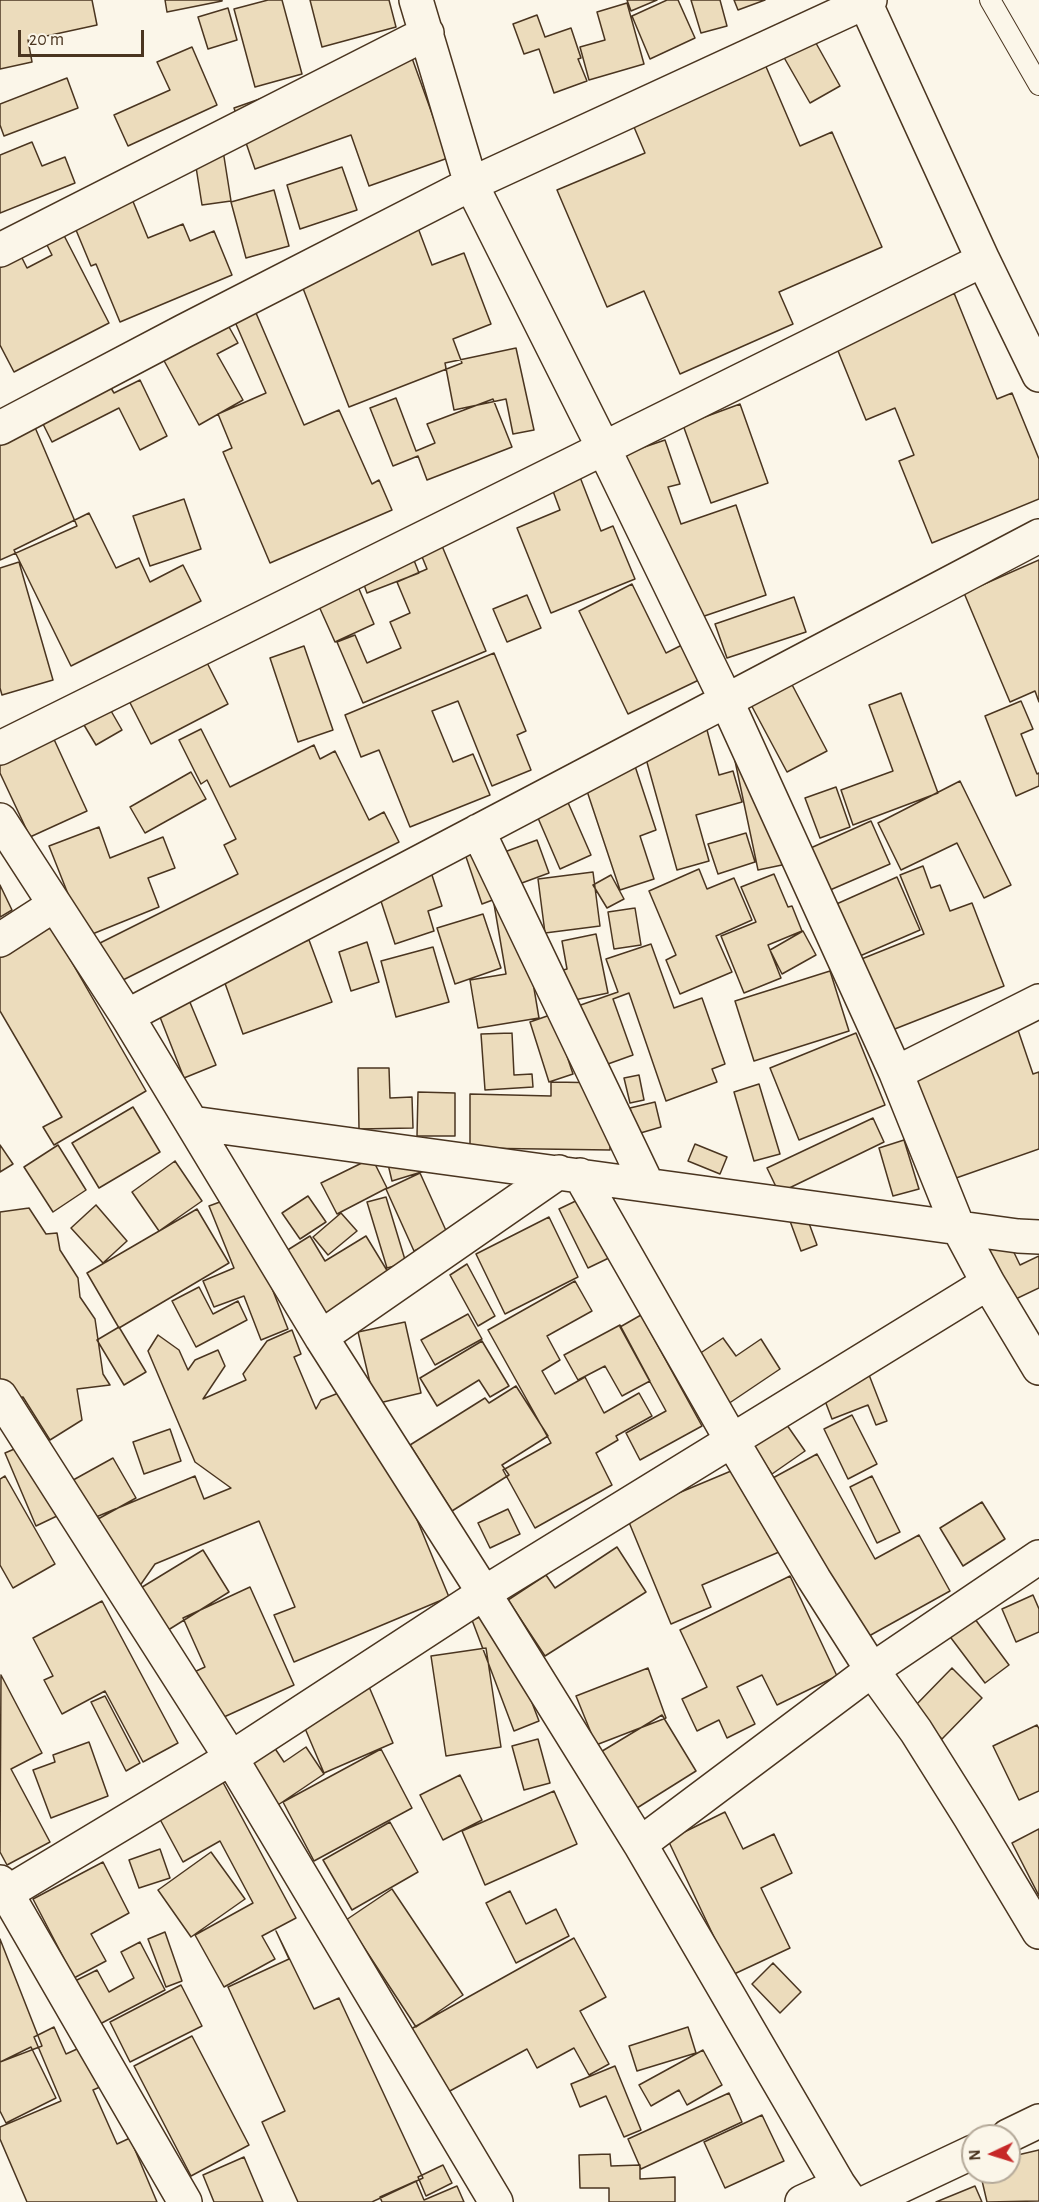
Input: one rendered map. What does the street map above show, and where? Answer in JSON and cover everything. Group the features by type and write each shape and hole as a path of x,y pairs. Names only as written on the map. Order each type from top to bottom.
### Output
{"street":[{"path":"416,0 471,184 603,447 726,700 896,1073 958,1227 988,1283 1039,1368"},
{"path":"0,428 194,325 471,184 866,1 983,260 1039,375"},
{"path":"0,250 427,33"},
{"path":"0,748 983,260"},
{"path":"127,1016 1039,536"},
{"path":"0,820 127,1016 321,1337 640,1844 845,2194 802,2202"},
{"path":"478,831 647,1184"},
{"path":"0,940 54,905"},
{"path":"896,1073 1039,1001"},
{"path":"192,1123 1018,1236 1039,1237"},
{"path":"321,1337 570,1173"},
{"path":"570,1173 814,1579 872,1670 922,1741 1039,1932"},
{"path":"185,2202 2,1891 231,1758 484,1593 988,1283"},
{"path":"0,1396 231,1758 496,2202"},
{"path":"640,1844 872,1670 1039,1557"},
{"path":"1021,2130 1039,2121"},
{"path":"867,2202 961,2158"}],"lane":[{"path":"990,0 1039,85"}],"building":[{"path":"0,0 92,0 97,25 28,40 32,62 0,69"},
{"path":"165,0 222,0 222,1 167,12"},
{"path":"268,0 282,0 302,74 255,87 234,9"},
{"path":"310,0 389,0 396,27 322,47"},
{"path":"627,0 657,0 631,11"},
{"path":"667,0 678,0 695,38 650,59 632,16"},
{"path":"691,0 720,0 727,26 701,33"},
{"path":"734,0 765,0 738,10"},
{"path":"627,3 644,64 589,80 580,47 605,40 597,12"},
{"path":"228,8 237,40 208,49 198,17"},
{"path":"537,15 545,37 571,28 581,58 578,59 587,81 554,93 539,49 524,54 513,24"},
{"path":"812,36 840,86 810,103 782,54"},
{"path":"192,47 217,105 128,146 114,115 170,90 157,62"},
{"path":"408,47 448,158 369,186 351,135 255,169 234,108"},
{"path":"764,62 800,146 832,132 882,247 779,292 793,324 680,374 644,291 607,307 557,190 645,153 631,120"},
{"path":"67,78 78,108 4,136 0,125 0,104"},
{"path":"32,142 42,166 65,157 75,183 0,213 0,155"},
{"path":"222,144 231,201 202,205 193,148"},
{"path":"342,167 357,210 300,229 287,185"},
{"path":"125,182 148,238 183,224 190,241 214,231 232,275 120,322 96,264 91,266 66,206"},
{"path":"274,190 289,246 246,258 231,202"},
{"path":"55,218 109,323 14,372 0,345 0,244 12,238 27,268 52,255 38,227"},
{"path":"415,220 432,265 464,253 491,324 453,339 462,363 349,407 299,278"},
{"path":"954,293 997,399 1012,393 1039,459 1039,499 932,543 899,461 914,455 895,408 866,420 834,341"},
{"path":"250,299 304,425 339,410 372,484 379,480 392,510 270,563 223,452 232,448 218,414 266,393 229,308"},
{"path":"220,311 238,343 217,354 243,400 199,425 156,346"},
{"path":"516,348 534,430 513,434 506,399 454,410 445,363"},
{"path":"106,380 114,393 140,380 167,436 140,450 119,408 52,442 38,414"},
{"path":"396,398 416,451 435,443 427,424 493,399 512,447 427,480 418,456 393,466 370,408"},
{"path":"740,404 768,483 711,503 683,425"},
{"path":"31,418 77,526 0,560 0,431"},
{"path":"665,440 680,484 668,487 681,524 736,505 766,595 678,625 621,455"},
{"path":"578,472 601,531 613,526 635,579 551,613 517,528 560,510 550,483"},
{"path":"184,499 201,549 150,566 133,516"},
{"path":"89,513 116,568 139,558 150,582 183,565 201,601 71,666 14,550"},
{"path":"437,534 486,651 363,703 337,642 355,635 367,663 401,648 390,622 410,613 397,582 427,569 416,542"},
{"path":"406,540 419,573 367,593 355,560"},
{"path":"1039,560 1039,702 1035,691 1010,702 964,593"},
{"path":"19,562 53,680 2,695 0,688 0,568"},
{"path":"353,575 374,624 335,642 313,593"},
{"path":"632,584 666,653 686,643 703,678 628,714 579,611"},
{"path":"527,595 541,628 507,642 493,609"},
{"path":"794,597 806,632 727,658 715,624"},
{"path":"304,646 333,730 298,742 270,658"},
{"path":"199,647 228,704 151,744 122,687"},
{"path":"494,653 526,731 517,735 531,770 492,786 458,701 432,711 453,762 473,754 490,795 410,827 379,750 361,757 345,715"},
{"path":"789,679 827,751 787,772 749,701"},
{"path":"901,693 938,793 853,825 841,790 893,771 869,705"},
{"path":"1021,701 1033,729 1021,734 1037,774 1039,773 1039,786 1016,796 985,716"},
{"path":"107,704 122,730 96,745 81,720"},
{"path":"201,729 230,787 314,745 320,759 335,751 369,820 384,812 399,842 119,982 100,943 238,874 224,845 236,839 207,780 201,784 179,740"},
{"path":"707,730 719,775 733,771 742,802 696,815 709,861 677,870 643,748"},
{"path":"52,735 87,811 30,837 0,773 0,759"},
{"path":"758,751 782,865 758,870 734,756"},
{"path":"633,760 656,830 640,836 654,879 620,890 582,776"},
{"path":"191,772 206,799 145,833 130,807"},
{"path":"960,781 1011,885 984,898 957,843 901,870 878,823"},
{"path":"836,787 850,827 820,838 805,798"},
{"path":"566,798 591,855 560,869 535,811"},
{"path":"871,821 890,864 814,897 795,855"},
{"path":"99,827 110,858 163,837 175,868 148,878 159,907 85,937 49,846"},
{"path":"746,833 755,862 718,874 708,844"},
{"path":"537,840 549,873 511,887 499,854"},
{"path":"480,843 498,898 482,904 463,848"},
{"path":"923,866 931,888 940,885 950,911 972,903 1004,986 877,1036 849,964 924,934 900,875"},
{"path":"699,869 707,889 734,878 752,920 716,936 732,972 680,994 666,960 676,955 649,891"},
{"path":"431,872 442,906 428,911 434,931 395,944 377,889"},
{"path":"593,872 600,926 545,933 538,879"},
{"path":"774,874 788,907 792,906 802,931 768,945 781,978 744,993 721,936 756,922 741,887"},
{"path":"611,875 624,899 607,908 593,885"},
{"path":"897,877 920,930 846,962 823,910"},
{"path":"0,885 12,910 0,917"},
{"path":"519,900 539,1018 478,1028 470,980 506,974 494,904"},
{"path":"635,908 641,945 614,949 608,912"},
{"path":"483,914 501,968 455,984 437,928"},
{"path":"51,926 146,1091 54,1145 43,1127 62,1117 0,1011 0,956"},
{"path":"803,931 816,955 782,974 770,950"},
{"path":"596,934 608,993 565,1002 559,971 567,969 562,941"},
{"path":"309,940 332,1002 243,1034 221,972"},
{"path":"367,942 379,982 351,991 339,952"},
{"path":"651,944 674,1008 702,998 725,1064 712,1069 717,1082 666,1101 629,993 613,999 633,1055 594,1069 572,1008 618,992 606,959"},
{"path":"433,947 449,1002 396,1017 381,961"},
{"path":"830,971 849,1031 754,1061 735,1001"},
{"path":"189,1000 216,1065 184,1078 158,1012"},
{"path":"553,1014 573,1074 549,1082 530,1022"},
{"path":"1018,1030 1033,1074 1039,1072 1039,1149 939,1184 901,1071"},
{"path":"512,1033 514,1075 532,1074 533,1087 485,1090 481,1034"},
{"path":"856,1033 885,1105 799,1140 770,1068"},
{"path":"358,1068 389,1068 390,1098 412,1097 413,1128 359,1129"},
{"path":"639,1075 644,1100 630,1103 624,1078"},
{"path":"551,1082 611,1083 610,1150 470,1148 470,1094 551,1096"},
{"path":"759,1084 780,1154 754,1161 734,1092"},
{"path":"418,1092 455,1093 455,1136 417,1136"},
{"path":"655,1102 661,1127 637,1134 630,1108"},
{"path":"133,1107 160,1152 99,1188 72,1143"},
{"path":"873,1118 884,1142 779,1193 767,1168"},
{"path":"904,1140 919,1189 893,1196 879,1148"},
{"path":"695,1144 727,1157 720,1174 688,1161"},
{"path":"0,1145 13,1164 0,1172"},
{"path":"58,1145 86,1190 53,1212 24,1167"},
{"path":"372,1158 387,1188 337,1214 321,1183"},
{"path":"387,1160 428,1170 392,1181"},
{"path":"175,1161 202,1201 159,1231 132,1192"},
{"path":"420,1173 448,1235 414,1251 386,1189"},
{"path":"308,1196 326,1222 300,1239 282,1213"},
{"path":"386,1197 406,1263 387,1268 367,1202"},
{"path":"584,1197 613,1256 588,1268 559,1209"},
{"path":"228,1199 260,1258 288,1329 261,1340 244,1296 214,1307 203,1281 234,1268 209,1206"},
{"path":"96,1205 127,1241 103,1263 71,1228"},
{"path":"29,1208 46,1234 57,1233 60,1250 78,1278 80,1297 95,1319 103,1374 110,1385 77,1389 82,1420 50,1440 23,1397 0,1401 0,1212"},
{"path":"197,1209 229,1263 119,1328 87,1273"},
{"path":"341,1213 357,1231 328,1255 313,1237"},
{"path":"806,1215 817,1245 801,1251 790,1221"},
{"path":"549,1217 578,1277 505,1314 476,1254"},
{"path":"310,1236 325,1261 366,1236 391,1277 326,1317 286,1251"},
{"path":"1007,1238 1020,1265 1039,1256 1039,1288 1001,1306 976,1253"},
{"path":"467,1264 495,1316 478,1326 450,1275"},
{"path":"575,1281 592,1311 547,1336 560,1360 542,1371 555,1394 585,1377 604,1413 639,1393 652,1416 616,1436 618,1440 596,1453 612,1485 535,1528 503,1470 551,1443 488,1330"},
{"path":"199,1287 213,1314 238,1301 247,1320 196,1347 172,1301"},
{"path":"468,1314 482,1339 435,1365 421,1340"},
{"path":"641,1315 702,1426 640,1460 626,1433 666,1411 620,1327"},
{"path":"405,1322 421,1393 375,1404 358,1332"},
{"path":"620,1325 650,1381 622,1396 605,1366 578,1380 564,1355"},
{"path":"119,1327 146,1372 124,1385 97,1340"},
{"path":"292,1330 301,1354 294,1357 316,1409 321,1400 361,1384 449,1597 294,1662 274,1615 295,1607 259,1521 155,1564 130,1600 96,1517 195,1476 204,1499 231,1488 195,1462 148,1351 158,1335 179,1350 188,1370 195,1360 218,1350 225,1366 203,1399 246,1380 243,1374 267,1341"},
{"path":"723,1338 736,1356 761,1339 780,1369 725,1406 693,1358"},
{"path":"482,1341 509,1386 490,1397 479,1380 437,1406 420,1378"},
{"path":"864,1362 887,1421 876,1425 868,1405 832,1419 817,1380"},
{"path":"516,1386 548,1436 502,1465 509,1475 452,1511 410,1445 485,1398 489,1403"},
{"path":"852,1415 877,1464 848,1479 824,1429"},
{"path":"782,1418 805,1451 772,1474 749,1441"},
{"path":"170,1429 181,1461 144,1474 133,1442"},
{"path":"26,1444 57,1516 36,1526 5,1453"},
{"path":"817,1454 875,1559 919,1535 950,1591 860,1641 771,1479"},
{"path":"113,1458 136,1498 89,1524 66,1484"},
{"path":"743,1466 779,1552 702,1585 711,1607 671,1624 626,1515"},
{"path":"5,1476 55,1564 13,1588 0,1565 0,1479"},
{"path":"872,1476 900,1532 877,1543 850,1487"},
{"path":"982,1502 1005,1539 963,1566 940,1528"},
{"path":"508,1509 520,1534 490,1548 478,1523"},
{"path":"617,1547 646,1592 545,1656 508,1600 546,1575 555,1588"},
{"path":"203,1550 229,1592 165,1632 139,1589"},
{"path":"790,1576 837,1676 777,1705 762,1675 737,1687 755,1724 727,1738 719,1720 697,1731 682,1699 707,1687 680,1630"},
{"path":"250,1587 294,1685 213,1722 192,1673 205,1667 183,1618"},
{"path":"1033,1595 1039,1609 1039,1632 1016,1642 1002,1609"},
{"path":"102,1601 178,1743 143,1762 105,1691 62,1714 44,1680 53,1676 33,1638"},
{"path":"497,1611 539,1721 514,1731 472,1620"},
{"path":"969,1611 1009,1665 985,1683 945,1630"},
{"path":"486,1648 501,1747 446,1756 431,1656"},
{"path":"648,1668 666,1718 596,1745 576,1696"},
{"path":"952,1668 982,1698 942,1739 912,1709"},
{"path":"1,1675 42,1753 11,1769 50,1842 7,1865 0,1852"},
{"path":"367,1682 393,1743 324,1773 298,1712"},
{"path":"105,1696 140,1763 126,1771 91,1702"},
{"path":"662,1715 696,1771 629,1813 594,1756"},
{"path":"1037,1725 1039,1729 1039,1791 1019,1800 993,1746"},
{"path":"268,1738 284,1762 306,1747 324,1774 272,1809 238,1758"},
{"path":"538,1739 550,1783 524,1790 512,1746"},
{"path":"89,1742 108,1796 51,1818 33,1770 55,1762 53,1755"},
{"path":"381,1749 412,1808 314,1861 283,1802"},
{"path":"219,1775 296,1918 262,1936 275,1959 224,1987 195,1935 253,1903 220,1841 183,1862 155,1810"},
{"path":"460,1775 482,1820 443,1840 420,1795"},
{"path":"554,1791 577,1844 485,1885 462,1831"},
{"path":"725,1812 743,1849 774,1834 792,1873 761,1888 790,1948 732,1975 668,1840"},
{"path":"390,1822 418,1872 352,1910 323,1860"},
{"path":"1039,1829 1039,1896 1012,1843"},
{"path":"160,1849 170,1878 139,1888 129,1860"},
{"path":"211,1852 245,1899 191,1937 158,1890"},
{"path":"103,1862 129,1913 91,1934 106,1961 74,1978 33,1899"},
{"path":"392,1889 463,1995 416,2027 346,1920"},
{"path":"510,1891 526,1924 556,1909 569,1936 516,1963 486,1903"},
{"path":"276,1931 314,2009 339,1998 423,2178 372,2202 298,2202 262,2122 285,2111 228,1987 289,1959"},
{"path":"165,1932 182,1981 166,1987 148,1939"},
{"path":"574,1938 606,1997 580,2011 609,2064 589,2075 574,2048 537,2068 527,2049 437,2098 402,2034"},
{"path":"0,1939 42,2046 0,2062"},
{"path":"140,1942 165,1990 98,2025 75,1981 97,1970 109,1992 134,1978 121,1952"},
{"path":"773,1963 801,1992 780,2013 752,1984"},
{"path":"181,1985 202,2026 130,2062 110,2022"},
{"path":"54,2027 66,2054 97,2040 114,2081 93,2090 117,2144 130,2138 157,2202 27,2202 0,2139 0,2127 61,2101 34,2037"},
{"path":"688,2027 696,2053 637,2071 629,2046"},
{"path":"192,2036 249,2145 191,2176 134,2066"},
{"path":"31,2047 56,2098 6,2123 0,2111 0,2062"},
{"path":"703,2050 722,2085 687,2105 679,2090 651,2106 639,2085"},
{"path":"615,2066 641,2130 624,2137 606,2096 580,2107 571,2084"},
{"path":"729,2093 742,2122 641,2169 628,2139"},
{"path":"762,2115 784,2161 725,2188 704,2142"},
{"path":"1039,2150 1039,2201 987,2202 983,2184 1021,2184 1021,2154"},
{"path":"610,2154 611,2166 640,2165 640,2179 675,2177 675,2202 609,2202 609,2188 580,2188 579,2155"},
{"path":"244,2157 263,2202 214,2202 203,2175"},
{"path":"443,2165 452,2183 426,2196 418,2177"},
{"path":"416,2181 424,2200 457,2186 464,2202 382,2202 380,2197"},
{"path":"975,2186 982,2202 936,2202"}]}
